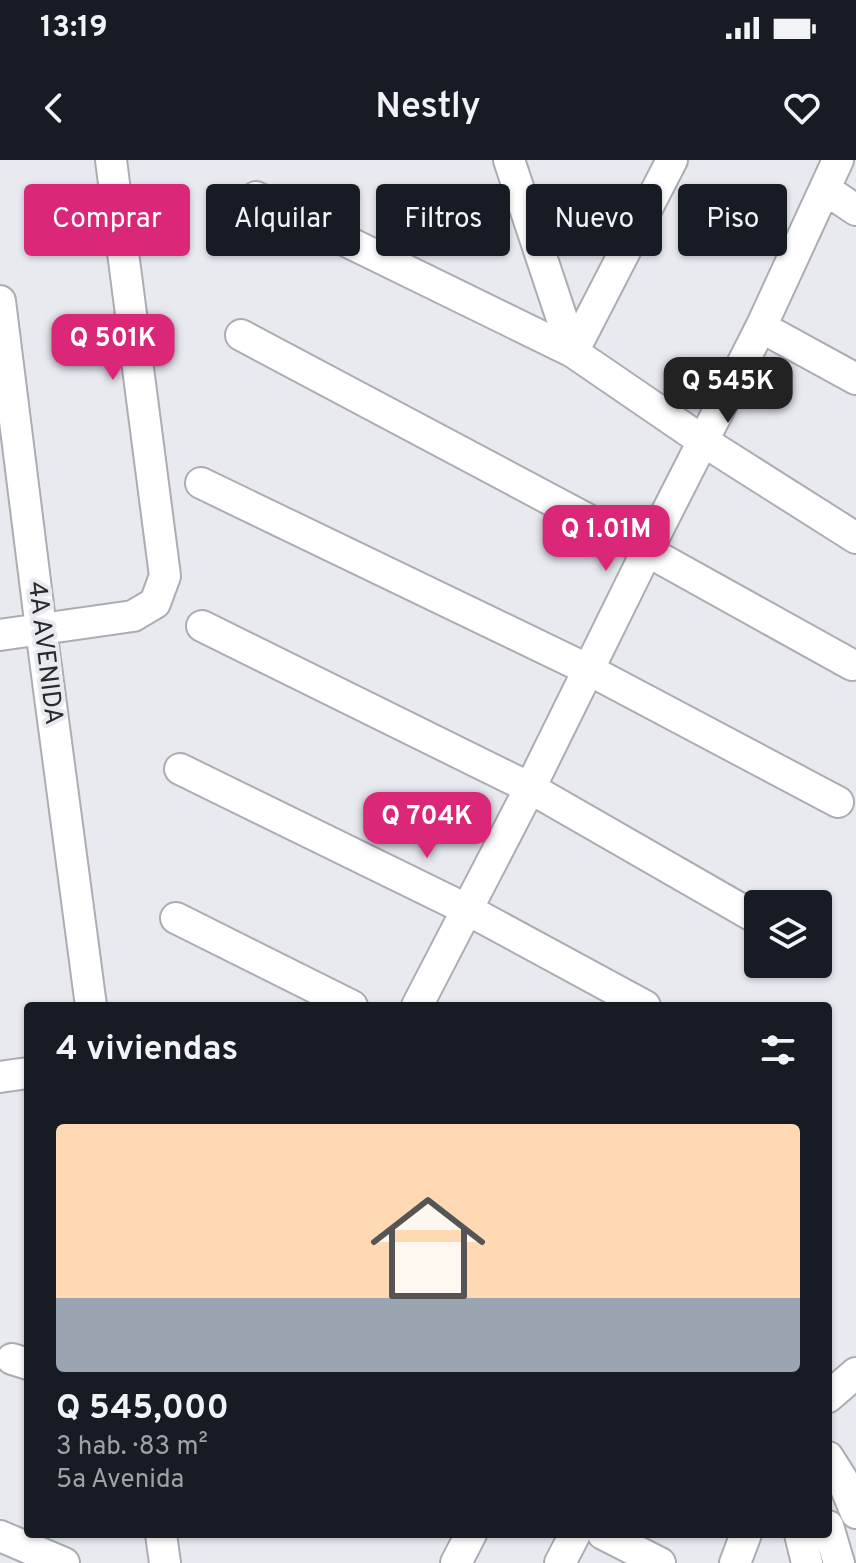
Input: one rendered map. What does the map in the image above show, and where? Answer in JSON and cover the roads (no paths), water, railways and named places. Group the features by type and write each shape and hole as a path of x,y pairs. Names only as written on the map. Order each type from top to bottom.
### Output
{"street":[{"path":"0,635 133,616 155,603 165,576 111,160"},
{"path":"509,160 573,352"},
{"path":"573,352 672,160"},
{"path":"419,1002 761,327 838,160"},
{"path":"825,189 856,210"},
{"path":"360,248 573,352 703,441 856,538"},
{"name":"4A AVENIDA","path":"0,301 90,1002"},
{"path":"761,327 856,379"},
{"path":"241,335 647,551 852,665"},
{"path":"201,483 589,670 838,802"},
{"path":"202,626 530,788 744,911"},
{"path":"180,769 468,910 638,1002"},
{"path":"176,918 344,1002"},
{"path":"0,1077 24,1074"},
{"path":"832,1394 856,1373"},
{"path":"832,1463 856,1513"},
{"path":"0,1536 64,1563"},
{"path":"162,1538 165,1563"},
{"path":"456,1563 469,1538"},
{"path":"560,1563 573,1538"},
{"path":"611,1538 660,1563"},
{"path":"735,1563 744,1538"},
{"path":"801,1538 807,1563"},
{"path":"832,1538 839,1563"}]}
